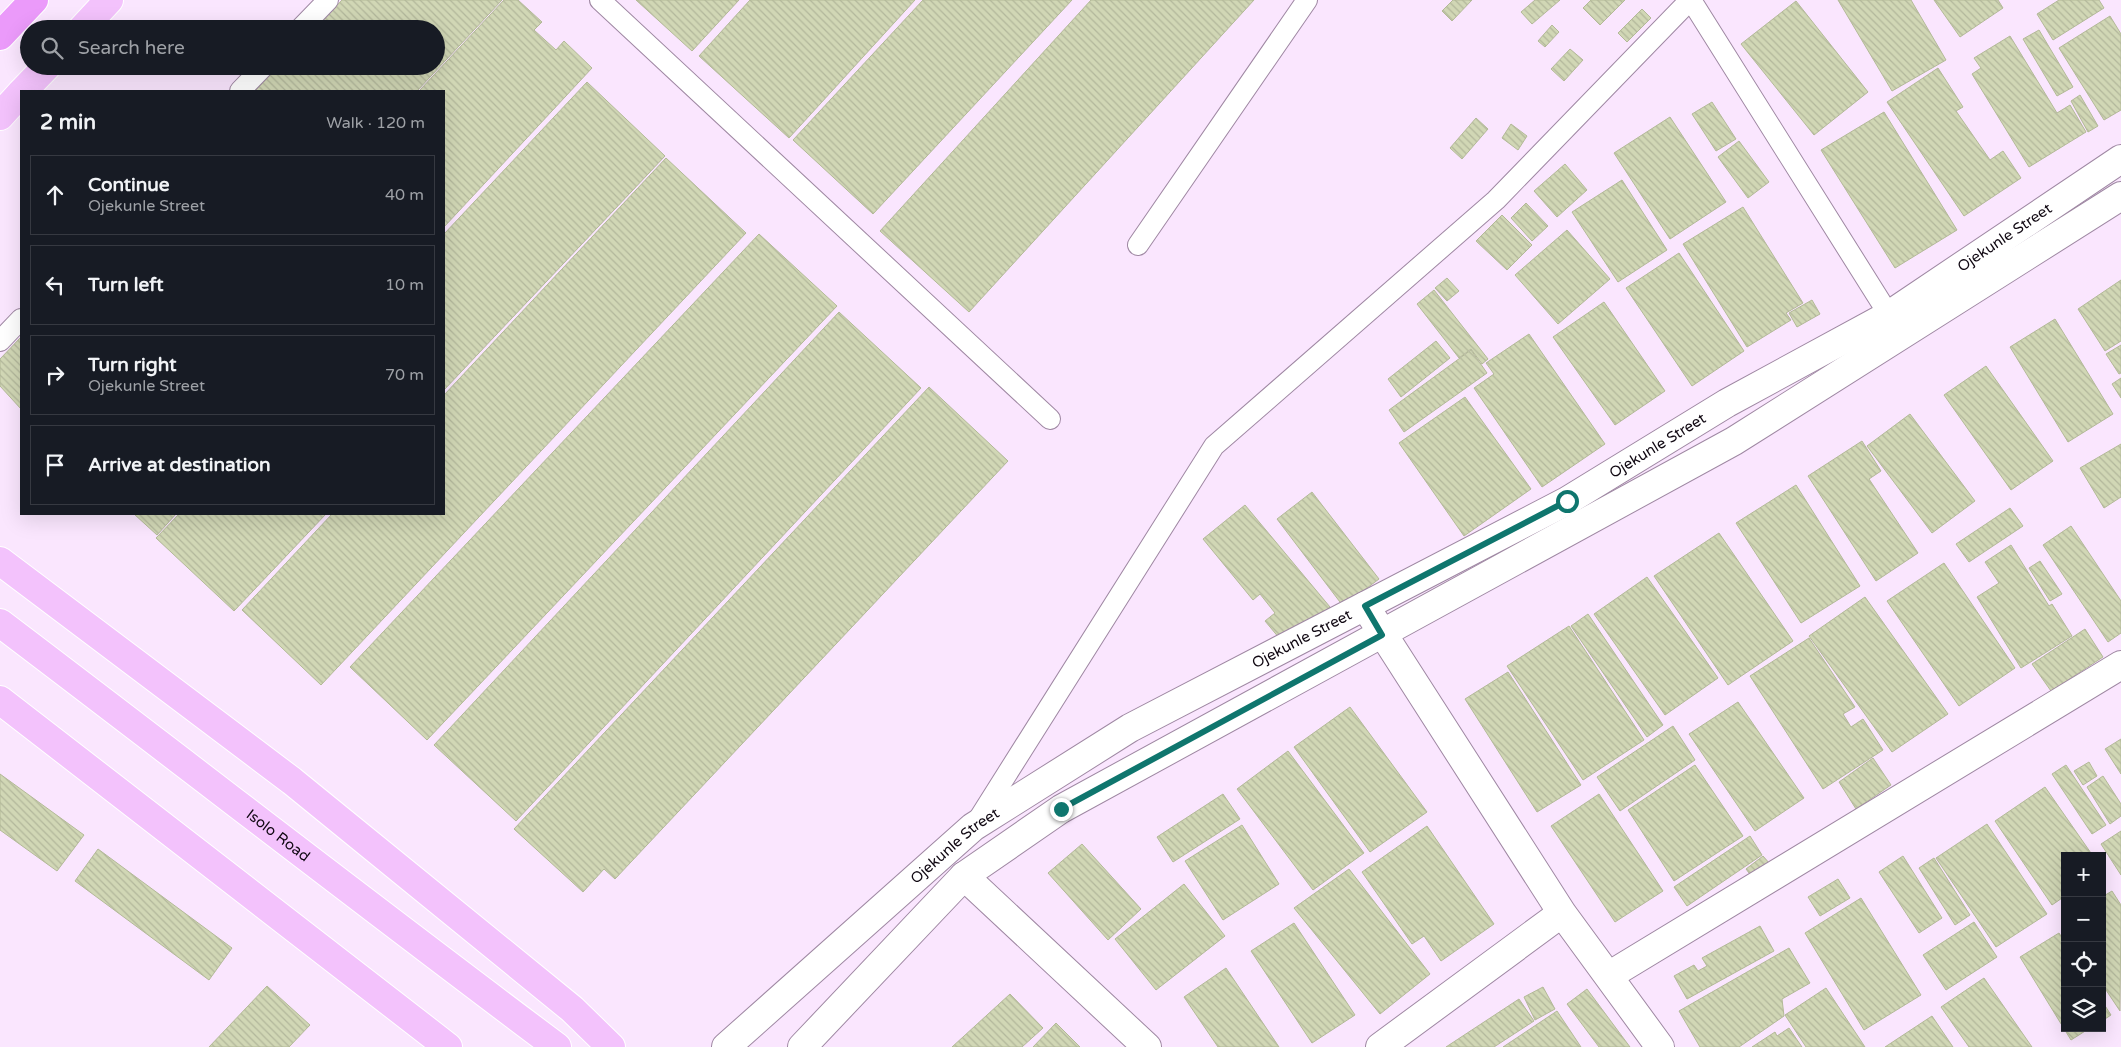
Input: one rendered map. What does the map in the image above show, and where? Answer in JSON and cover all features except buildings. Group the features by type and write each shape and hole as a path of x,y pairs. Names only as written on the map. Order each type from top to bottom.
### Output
{"highway":[{"path":"0,36 34,0"}],"main road":[{"path":"90,20 109,0"},
{"path":"24,90 38,75"},
{"path":"0,116 20,94"},
{"path":"0,561 299,787 564,1003 611,1047"},
{"name":"Isolo Road","path":"0,623 234,800 392,924 558,1047"},
{"path":"0,700 448,1047"}],"street":[{"name":"Ojekunle Street","path":"726,1047 973,827 1130,728 1567,501 1728,403 1890,315 2121,159"},
{"name":"Ojekunle Street","path":"802,1047 964,876 1061,809 1734,441 2121,196"},
{"path":"1365,606 1562,913 1610,975 1660,1047"},
{"path":"1610,975 2121,666"},
{"path":"964,876 1147,1047"},
{"path":"1380,1047 1562,913"}],"lane":[{"path":"309,20 328,0"},
{"path":"600,0 1050,419"},
{"path":"1138,245 1307,0"},
{"path":"973,827 1214,446 1496,200 1691,0 1890,315"},
{"path":"241,90 255,75"},
{"path":"0,341 20,320"}],"route":[{"path":"1061,809 1382,635 1365,606 1567,501"}]}
